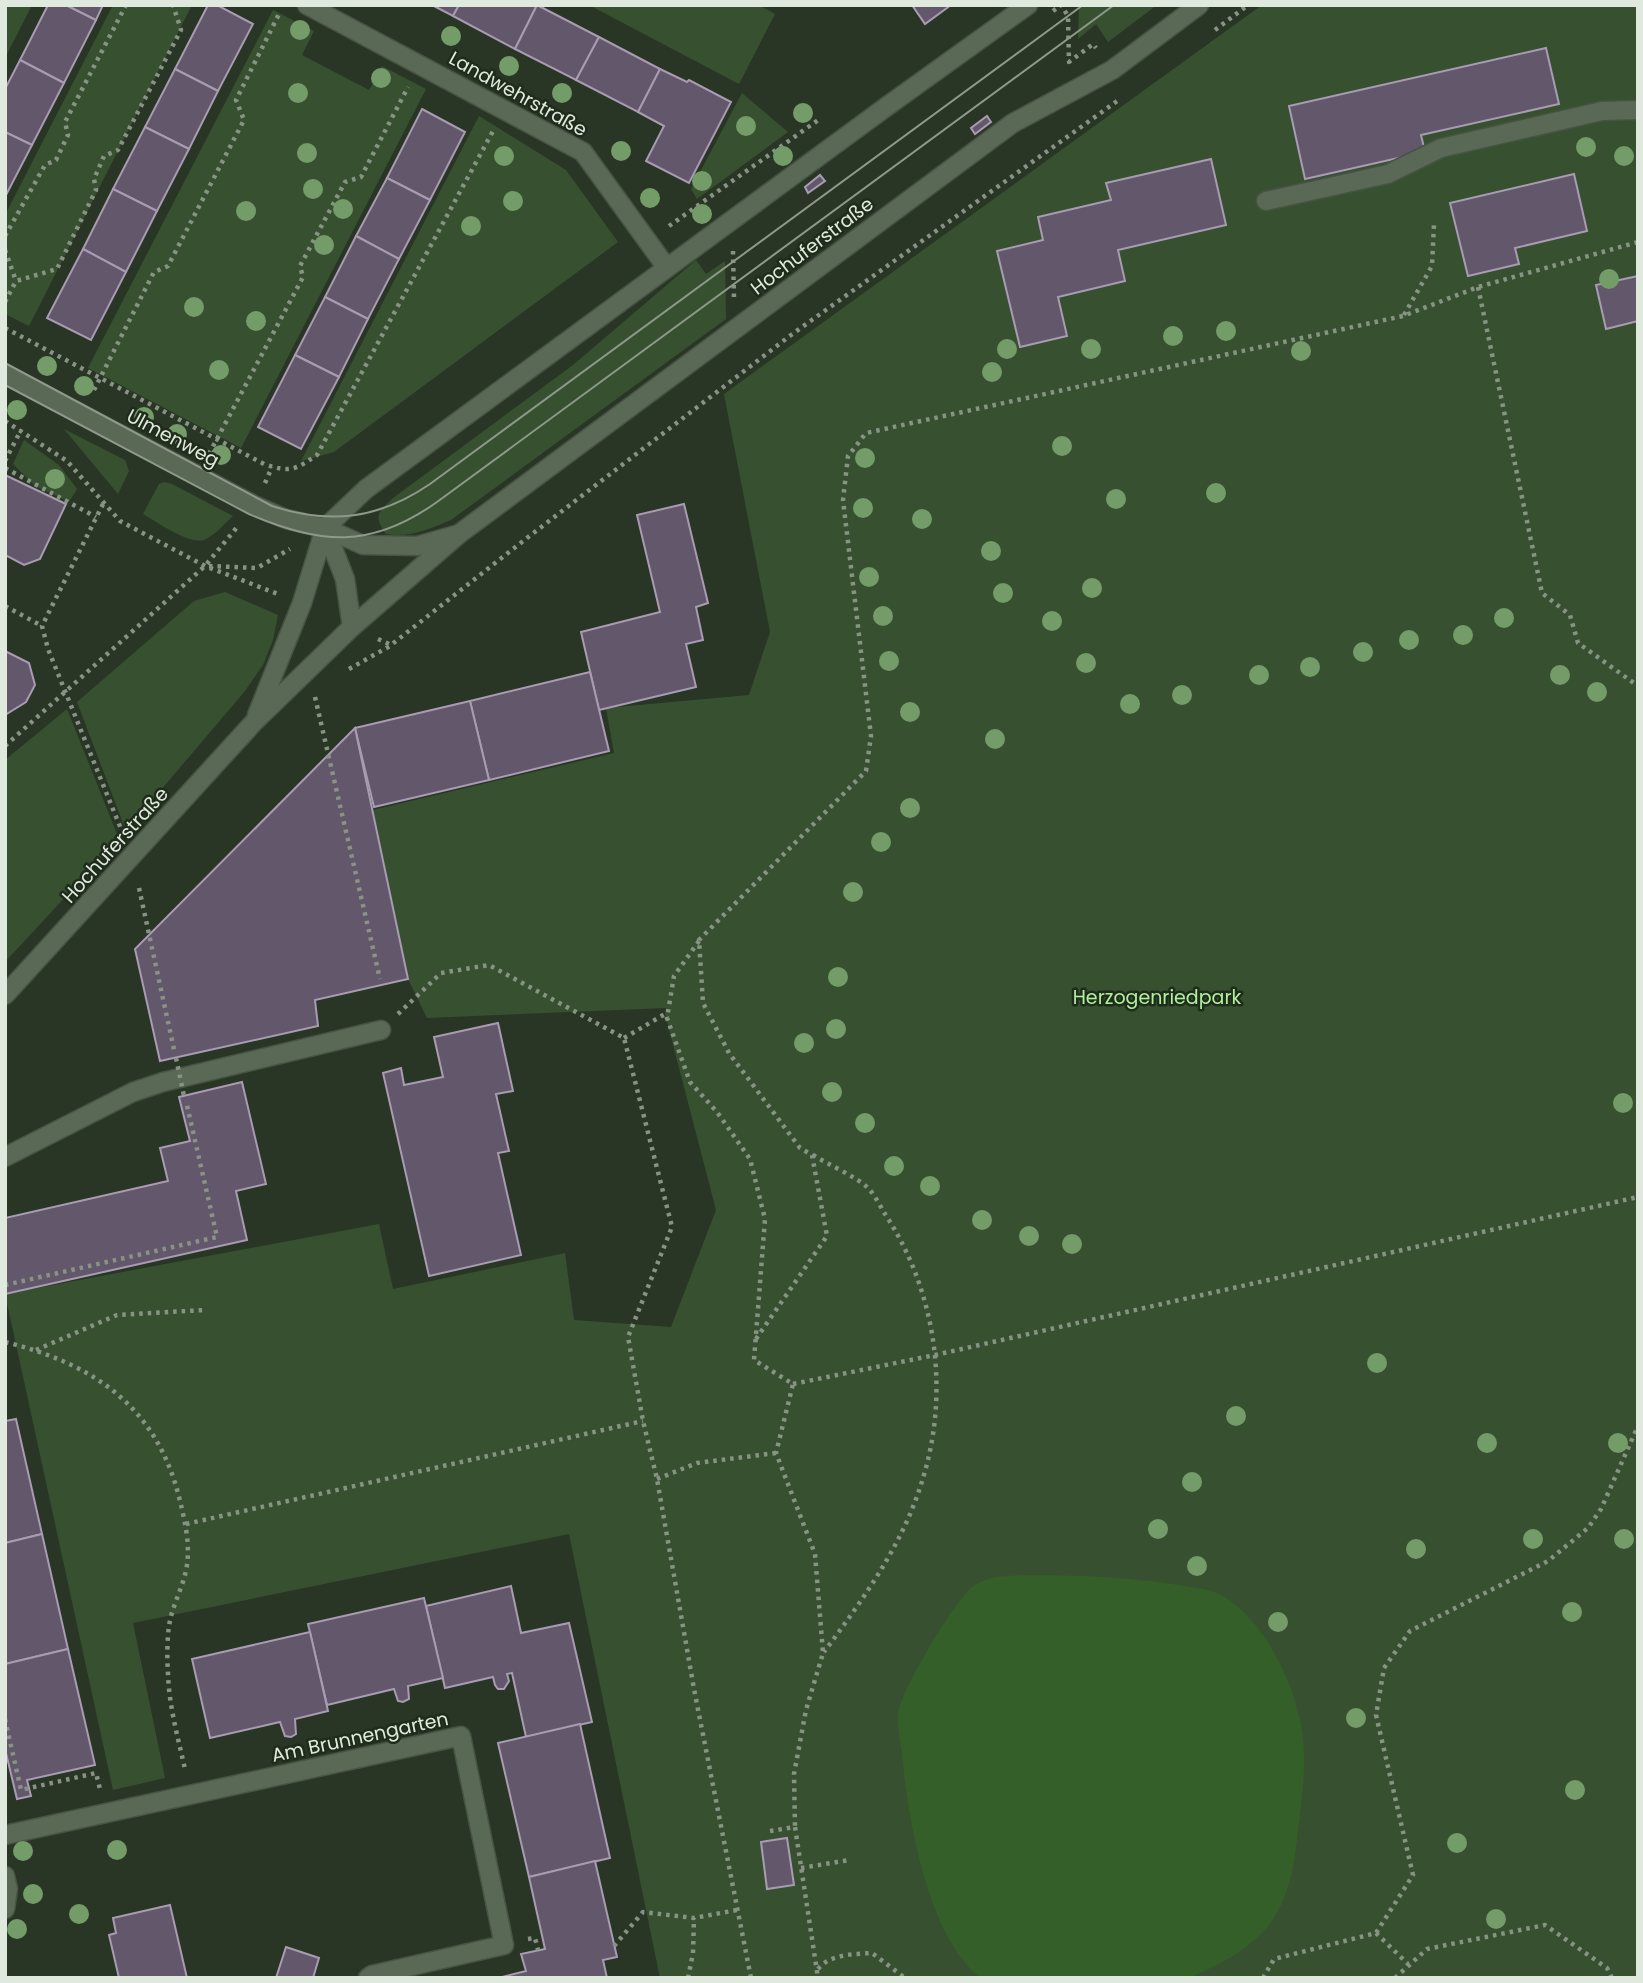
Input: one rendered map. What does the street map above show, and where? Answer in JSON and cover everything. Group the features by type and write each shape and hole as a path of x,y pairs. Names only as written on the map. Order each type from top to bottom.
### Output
{"street":[{"name":"Landwehrstraße","path":"307,5 583,152 667,268"},
{"name":"Hochuferstraße","path":"254,722 302,603 325,528 366,489 1028,5"},
{"name":"Hochuferstraße","path":"5,995 254,722 352,626 459,534 1013,122 1112,70 1199,5"},
{"path":"1266,201 1388,174 1441,148 1602,111 1638,110"},
{"name":"Ulmenweg","path":"5,374 286,519 325,528"},
{"name":"Hochuferstraße","path":"325,528 363,545 417,546 459,534"},
{"path":"325,528 345,579 352,626"},
{"path":"5,1157 134,1092 163,1082 381,1030"},
{"name":"Am Brunnengarten","path":"5,1835 461,1736 503,1945 368,1978"},
{"path":"5,1876 8,1889 5,1909"}],"path":[{"path":"5,236 45,165 56,160 68,135 65,122 127,5"},
{"path":"5,302 16,281 57,269 96,190 94,179 104,156 118,150 181,30 173,5"},
{"path":"82,414 154,272 168,266 244,120 236,100 284,5"},
{"path":"456,593 791,335 1128,93 1093,44 1069,62 1068,16 1062,5 1052,12"},
{"path":"1205,37 1248,5"},
{"path":"198,475 303,277 300,266 345,182 361,177 420,65"},
{"path":"5,328 264,464 282,470 295,470 317,455 505,109"},
{"path":"647,242 824,116"},
{"path":"679,219 698,244"},
{"path":"1404,316 1432,266 1434,224"},
{"path":"732,242 735,304 756,287 791,335"},
{"path":"667,1018 674,976 699,940 866,771 871,736 843,500 848,456 866,433 1404,316 1478,287 1638,242"},
{"path":"5,250 16,281"},
{"path":"1478,287 1542,593 1570,615 1578,643 1638,685"},
{"path":"5,421 67,461 120,521 205,566 257,568 325,528"},
{"path":"5,461 21,430"},
{"path":"5,468 96,517"},
{"path":"5,1285 217,1237 132,858 48,649 42,626 103,504"},
{"path":"5,746 205,566"},
{"path":"5,606 42,626"},
{"path":"314,690 380,979"},
{"path":"699,940 704,1003 729,1053 800,1148 867,1187 902,1240 924,1295 935,1355 937,1404 923,1478 895,1546 870,1590 823,1653 806,1710 794,1774 795,1828 818,1978"},
{"path":"381,1030 441,973 489,965 624,1038 672,1227 628,1337 751,1978"},
{"path":"624,1038 665,1014 690,1082 717,1112 750,1158 765,1219 754,1360 793,1384 935,1355 1638,1197"},
{"path":"756,1339 827,1236 812,1155"},
{"path":"35,1350 117,1315 205,1310"},
{"path":"5,1342 35,1350 82,1370 134,1408 166,1457 176,1482 186,1524 188,1563 169,1625 168,1675 173,1713 191,1794"},
{"path":"793,1384 775,1453 815,1554 823,1653"},
{"path":"186,1524 643,1421"},
{"path":"1263,1978 1273,1959 1376,1933 1413,1875 1376,1715 1384,1668 1410,1631 1548,1561 1588,1528 1601,1509 1638,1426"},
{"path":"657,1479 697,1463 775,1453"},
{"path":"5,1720 21,1790 96,1773 102,1798"},
{"path":"770,1831 795,1828"},
{"path":"801,1868 849,1860"},
{"path":"614,1946 643,1912 694,1918 737,1910"},
{"path":"688,1978 693,1953 694,1918"},
{"path":"1395,1978 1427,1949 1545,1925 1607,1968 1612,1978"},
{"path":"1376,1933 1408,1964"},
{"path":"817,1970 822,1964 843,1955 872,1952 905,1978"}],"green space":[{"path":"5,5 32,5 5,58"},
{"path":"113,5 192,5 29,326 5,314 5,215"},
{"path":"589,5 759,5 775,14 739,84"},
{"path":"1079,5 1157,5 1108,42 1096,24 1078,39"},
{"name":"Herzogenriedpark","path":"1262,5 1638,5 1638,1978 660,1978 569,1534 133,1623 165,1778 113,1790 5,1294 379,1224 393,1289 565,1253 574,1320 671,1327 716,1210 665,1014 666,1008 427,1018 408,979 373,810 614,753 606,708 749,695 770,632 724,394"},
{"path":"273,10 314,31 302,55 369,90 382,66 426,89 241,448 88,368"},
{"path":"742,93 788,132 697,199 691,189"},
{"path":"479,116 566,170 618,242 334,452 301,461"},
{"path":"696,260 706,274 725,261 726,319 451,520 411,534 386,534 379,514 393,498 573,365"},
{"path":"64,429 125,460 129,471 118,494"},
{"path":"24,440 59,465 77,489 69,502 35,486 13,464"},
{"path":"164,482 233,516 206,539 200,541 184,537 143,514 159,484"},
{"path":"225,592 278,615 273,640 263,665 245,691 126,831 77,702 194,601"},
{"path":"67,709 119,839 5,962 5,760"}],"shaded area":[{"path":"1028,1575 1136,1580 1217,1593 1240,1608 1255,1624 1269,1644 1290,1687 1302,1731 1304,1762 1293,1868 1286,1893 1268,1926 1251,1943 1221,1963 1188,1978 981,1978 963,1959 947,1935 934,1906 915,1841 909,1809 898,1724 901,1703 929,1648 963,1596 978,1583 992,1578"}],"building":[{"path":"48,5 66,5 96,20 64,83 20,60"},
{"path":"66,5 103,5 96,20"},
{"path":"208,5 217,5 253,24 218,91 175,69"},
{"path":"432,5 459,5 453,16"},
{"path":"459,5 537,5 515,49 453,16"},
{"path":"537,5 599,37 576,80 515,49"},
{"path":"912,5 951,5 925,24"},
{"path":"599,37 660,69 638,112 576,80"},
{"path":"1546,48 1559,104 1421,135 1425,152 1305,179 1289,106"},
{"path":"20,60 64,83 32,145 5,132 5,89"},
{"path":"175,69 218,91 189,149 145,127"},
{"path":"660,69 687,82 689,80 731,102 689,183 646,161 664,126 638,112"},
{"path":"422,109 465,132 430,200 387,178"},
{"path":"987,116 991,122 975,134 971,128"},
{"path":"145,127 189,149 157,211 113,189"},
{"path":"5,132 32,145 5,197"},
{"path":"1211,159 1226,225 1118,250 1125,281 1058,297 1067,336 1020,347 997,251 1043,240 1038,217 1111,200 1106,183"},
{"path":"1574,174 1587,231 1515,248 1519,264 1468,276 1450,203"},
{"path":"820,175 825,181 808,193 805,187"},
{"path":"387,178 430,200 399,259 356,236"},
{"path":"113,189 157,211 126,272 83,249"},
{"path":"356,236 399,259 368,319 325,297"},
{"path":"83,249 126,272 91,340 47,318"},
{"path":"1638,276 1638,321 1606,329 1596,285"},
{"path":"325,297 368,319 339,377 295,355"},
{"path":"295,355 339,377 301,449 258,427"},
{"path":"5,475 66,504 40,559 24,565 5,555"},
{"path":"684,504 708,603 696,607 703,640 686,644 696,687 599,710 581,632 660,612 637,515"},
{"path":"5,651 29,663 35,685 26,702 5,715"},
{"path":"590,672 609,751 489,780 470,701"},
{"path":"470,701 489,780 374,807 355,728"},
{"path":"355,728 408,979 315,1000 318,1026 160,1061 135,949"},
{"path":"498,1023 513,1091 496,1094 509,1151 498,1153 521,1255 429,1276 383,1073 401,1068 404,1085 443,1077 434,1037"},
{"path":"242,1082 266,1184 236,1191 247,1240 5,1294 5,1218 168,1181 160,1148 190,1141 179,1097"},
{"path":"16,1419 42,1534 5,1543 5,1421"},
{"path":"42,1534 68,1649 5,1664 5,1543"},
{"path":"511,1586 521,1633 569,1623 592,1722 526,1737 512,1673 507,1674 509,1681 504,1689 498,1689 493,1677 445,1688 426,1606"},
{"path":"424,1598 443,1678 408,1686 409,1699 403,1702 398,1701 394,1689 327,1705 308,1624"},
{"path":"310,1632 328,1711 295,1719 296,1734 291,1737 285,1736 280,1722 210,1738 192,1659"},
{"path":"68,1649 95,1765 27,1780 31,1796 17,1799 5,1749 5,1664"},
{"path":"580,1724 610,1858 529,1877 498,1743"},
{"path":"787,1838 794,1885 767,1889 761,1842"},
{"path":"595,1861 617,1957 603,1960 607,1978 498,1978 526,1971 521,1954 545,1949 529,1877"},
{"path":"170,1905 187,1978 119,1978 109,1935 116,1933 113,1918"},
{"path":"286,1947 319,1958 313,1978 276,1978"}],"tram line":[{"path":"5,363 272,506 314,516 334,517 392,505 430,484 1083,5"},
{"path":"5,385 249,514 275,524 299,532 345,537 367,535 390,528 437,502 1114,5"}]}
